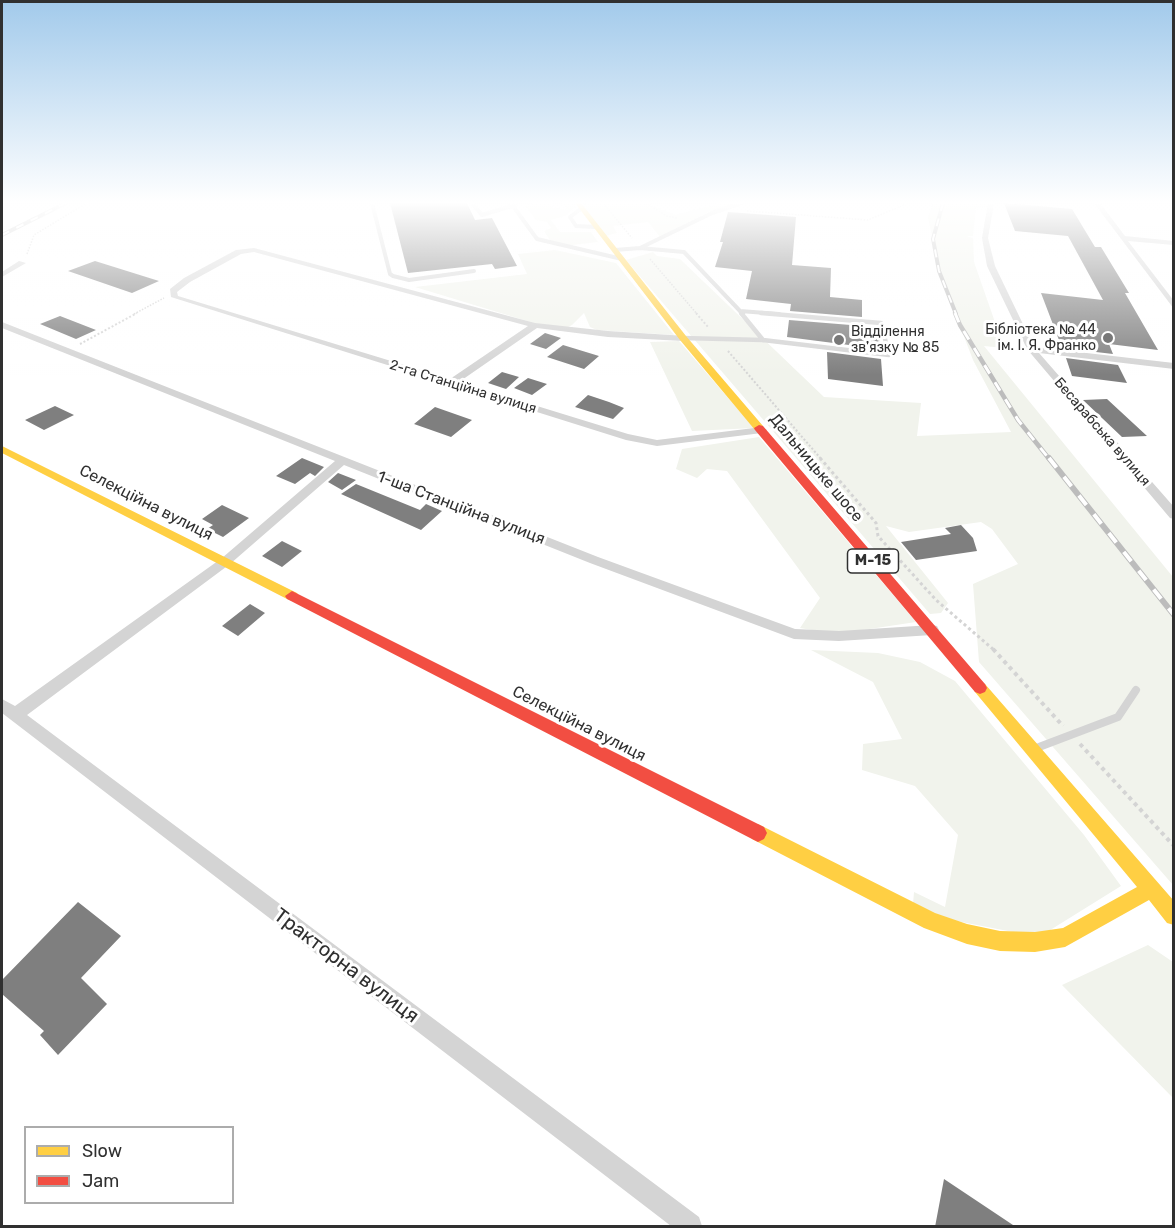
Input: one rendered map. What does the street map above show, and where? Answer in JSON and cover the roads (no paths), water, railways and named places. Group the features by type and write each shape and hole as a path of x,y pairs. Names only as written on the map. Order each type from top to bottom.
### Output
{"main road":[{"name":"Дальницьке шосе","path":"623,260 683,338 1034,749 1173,916"},
{"name":"Селекційна вулиця","path":"2,449 931,921 967,934 1000,941 1035,942 1065,937 1151,889"}],"street":[{"name":"2-га Станційна вулиця","path":"224,260 187,280 173,292 175,297 626,437 657,443 762,430"},
{"name":"2-га Станційна вулиця","path":"293,260 535,325"},
{"name":"Бесарабська вулиця","path":"990,260 1032,349 1173,515"},
{"path":"1139,260 1173,307"},
{"path":"2,275 22,263"},
{"name":"1-ша Станційна вулиця","path":"2,325 342,462 594,560 794,634 839,636 932,630"},
{"path":"451,383 535,325 608,334 683,338"},
{"path":"1032,349 1173,366"},
{"path":"8,710 226,561 342,462"},
{"name":"Тракторна вулиця","path":"8,710 690,1227"}],"lane":[{"path":"387,260 390,274 409,280 474,271"},
{"path":"692,260 740,311 762,340"},
{"path":"683,338 762,340 889,355 881,323 740,311"},
{"path":"1034,749 1118,717 1136,690"}],"railway":[{"path":"937,260 956,314"},
{"path":"955,313 1018,420 1050,460"},
{"path":"1049,458 1174,615"}],"place":[{"name":"Бібліотека № 44 ім. І. Я. Франко","path":"1108,338"},
{"name":"Відділення зв'язку № 85","path":"839,340"}]}
